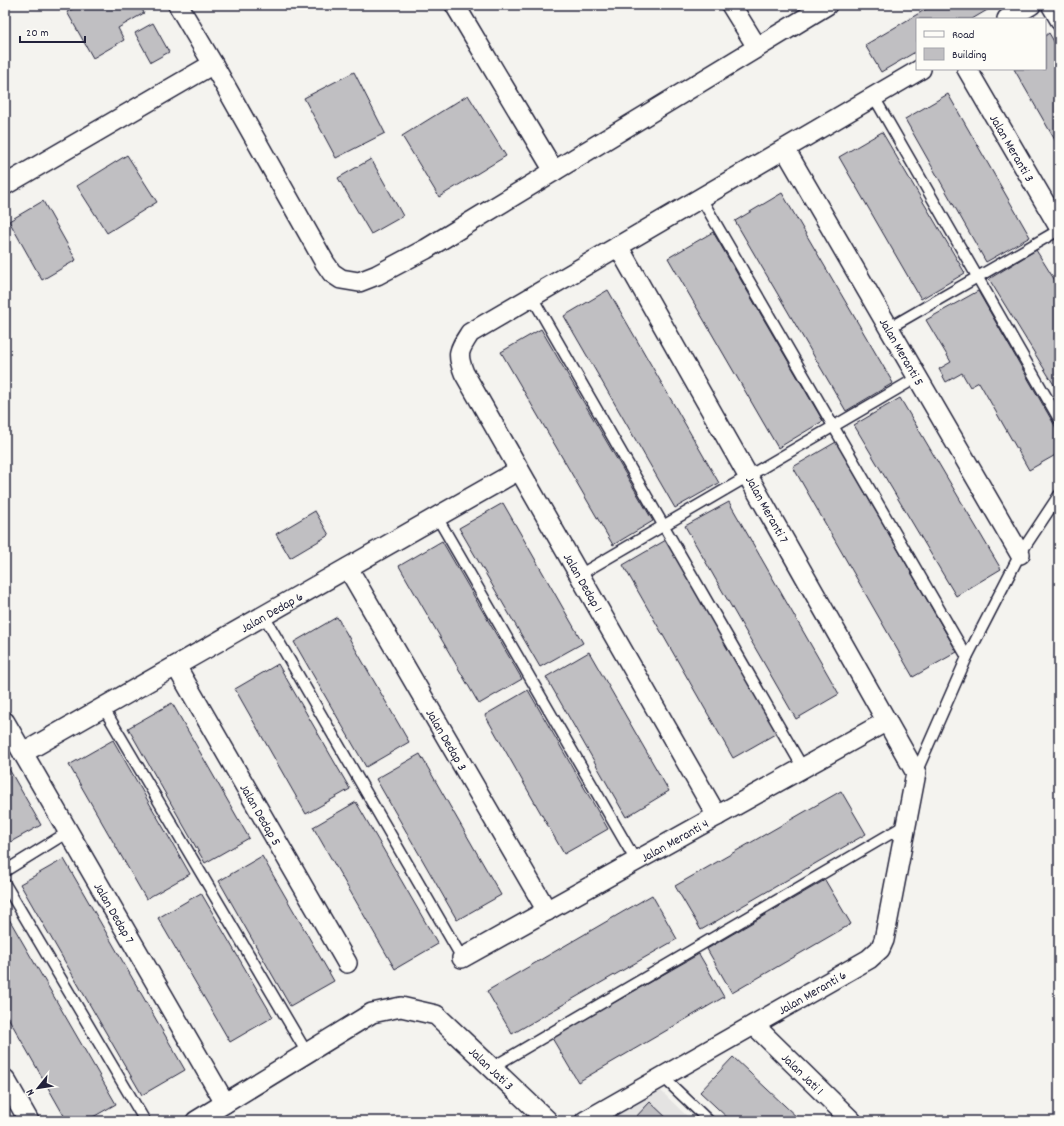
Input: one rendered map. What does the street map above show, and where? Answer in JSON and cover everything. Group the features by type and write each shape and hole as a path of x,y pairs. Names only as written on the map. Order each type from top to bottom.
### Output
{"street":[{"path":"178,5 213,64 325,263 332,273 341,279 359,282 377,276 426,249 827,5"},
{"path":"455,5 554,171"},
{"path":"731,5 757,47"},
{"path":"1009,18 1031,5"},
{"path":"5,185 213,64"},
{"path":"532,297 919,70"},
{"name":"Jalan Meranti 3","path":"968,70 1059,228"},
{"name":"Jalan Meranti 5","path":"785,149 1020,554"},
{"name":"Jalan Meranti 7","path":"618,246 916,773"},
{"name":"Jalan Dedap 1","path":"532,297 470,333 461,346 458,359 464,373 717,816"},
{"name":"Jalan Dedap 6","path":"23,753 519,470"},
{"name":"Jalan Dedap 3","path":"348,568 547,911"},
{"name":"Jalan Dedap 5","path":"176,666 347,962"},
{"name":"Jalan Meranti 4","path":"462,958 887,721"},
{"name":"Jalan Dedap 7","path":"5,722 225,1103"},
{"name":"Jalan Meranti 6","path":"585,1121 869,959 880,949 884,940 891,910 916,773"},
{"name":"Jalan Jati 3","path":"307,1053 372,1013 401,1007 436,1015 544,1120"},
{"name":"Jalan Jati 1","path":"754,1025 852,1121"},
{"path":"196,1121 307,1053"},
{"path":"5,1079 30,1121"}],"lane":[{"path":"1046,5 1059,27"},
{"path":"874,96 1059,419"},
{"path":"701,198 967,657"},
{"path":"889,328 1059,228"},
{"path":"532,297 803,768"},
{"path":"579,575 918,377"},
{"path":"916,773 967,657 1020,554 1059,495"},
{"path":"437,517 636,862"},
{"path":"264,616 462,958"},
{"path":"103,707 307,1053"},
{"path":"491,1068 907,824"},
{"path":"5,871 68,832"},
{"path":"5,884 145,1121"},
{"path":"663,1076 709,1121"}],"shaded area":[{"path":"655,1085 692,1121 594,1121"}],"building":[{"path":"80,5 94,5 96,8 101,5 140,5 144,13 118,28 124,40 93,58 67,12"},
{"path":"933,5 986,5 989,9 974,18 916,18 916,52 881,72 865,45"},
{"path":"153,23 169,52 151,62 135,33"},
{"path":"1049,33 1059,50 1059,147 1015,70 1046,70 1046,35"},
{"path":"354,72 385,133 336,158 304,98"},
{"path":"948,94 1030,237 986,262 905,119"},
{"path":"468,95 506,156 439,197 402,136"},
{"path":"882,132 965,273 921,299 839,157"},
{"path":"127,155 157,202 107,233 77,186"},
{"path":"371,159 403,216 371,234 338,178"},
{"path":"782,193 893,383 846,411 735,221"},
{"path":"43,201 76,260 42,280 9,221"},
{"path":"713,232 823,421 778,448 668,258"},
{"path":"1036,250 1059,287 1059,393 989,279"},
{"path":"608,290 719,483 675,508 564,316"},
{"path":"978,291 1059,433 1059,453 1029,470 979,382 970,387 962,373 946,382 939,369 951,362 926,320"},
{"path":"541,329 653,521 613,545 501,352"},
{"path":"900,398 1001,569 956,596 854,425"},
{"path":"836,442 957,652 913,677 793,467"},
{"path":"729,502 839,694 796,719 685,526"},
{"path":"503,503 583,643 540,667 459,528"},
{"path":"315,511 329,535 290,558 276,534"},
{"path":"666,540 777,733 733,758 623,565"},
{"path":"442,541 522,679 479,704 399,566"},
{"path":"337,617 409,742 366,767 294,642"},
{"path":"589,652 669,791 626,817 546,677"},
{"path":"278,664 350,789 306,814 235,689"},
{"path":"528,690 608,829 564,854 485,715"},
{"path":"172,703 249,838 205,863 128,728"},
{"path":"113,740 190,874 146,899 69,765"},
{"path":"420,754 501,895 457,920 376,779"},
{"path":"5,762 41,825 5,845"},
{"path":"841,791 866,834 701,930 675,886"},
{"path":"356,802 438,944 395,969 313,827"},
{"path":"262,856 334,981 290,1006 219,881"},
{"path":"64,859 185,1070 142,1095 20,884"},
{"path":"825,880 851,924 732,993 707,949"},
{"path":"201,893 273,1017 230,1042 158,918"},
{"path":"652,895 677,939 512,1034 487,991"},
{"path":"5,912 116,1104 86,1121 67,1121 5,1012"},
{"path":"699,954 724,997 578,1082 552,1038"},
{"path":"733,1057 801,1121 731,1121 700,1092"},
{"path":"650,1102 670,1121 632,1121"}]}
